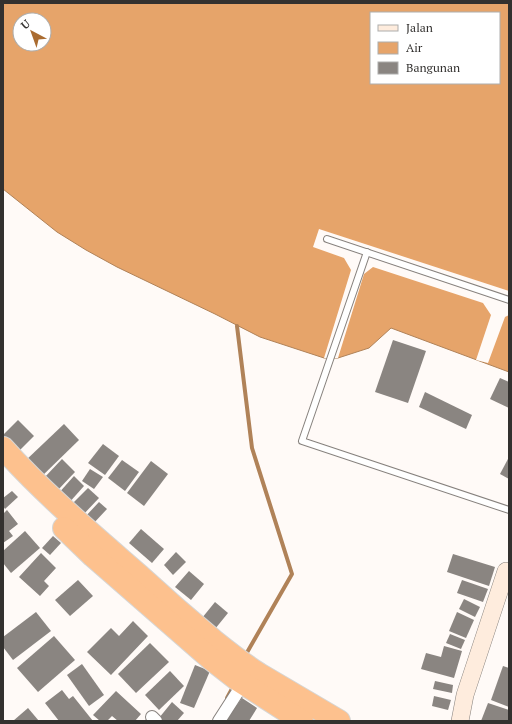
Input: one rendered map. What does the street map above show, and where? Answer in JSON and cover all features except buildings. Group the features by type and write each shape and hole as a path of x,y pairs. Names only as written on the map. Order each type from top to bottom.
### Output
{"highway":[{"path":"3,448 19,466 66,510 190,621 222,658"},
{"path":"3,469 25,492 93,556 190,642 222,658 302,721"},
{"path":"245,675 332,719"}],"street":[{"path":"460,721 465,695 508,570"},
{"path":"219,721 245,675"}],"lane":[{"path":"327,239 509,300"},
{"path":"367,252 302,441 509,510"}],"water":[{"path":"3,3 509,3 509,372 391,328 369,348 338,358 324,358 260,337 117,267 57,232 3,189"}],"pier":[{"path":"319,229 509,291 509,315 505,317 488,363 476,360 491,315 483,303 373,267 364,274 338,358 324,358 351,270 344,258 313,247"}],"waterway":[{"path":"237,326 252,448 292,574 245,656"},
{"path":"227,698 234,685"}]}
